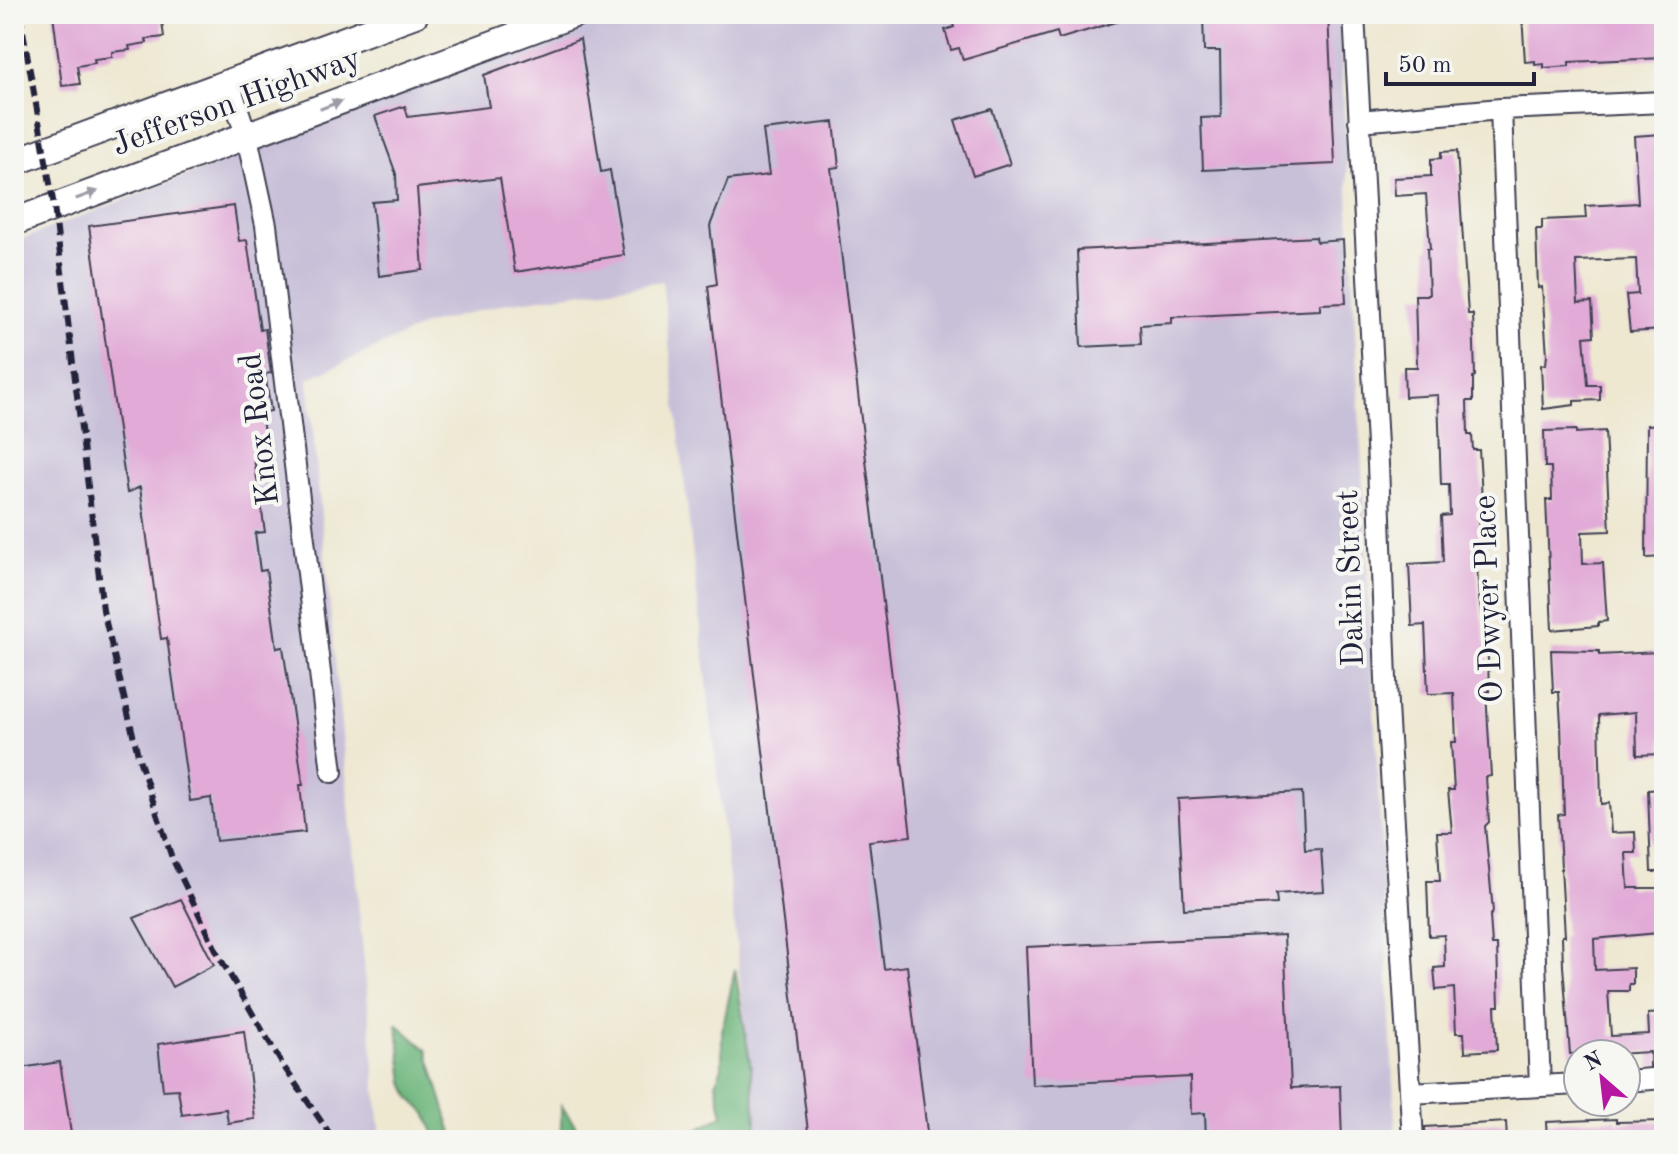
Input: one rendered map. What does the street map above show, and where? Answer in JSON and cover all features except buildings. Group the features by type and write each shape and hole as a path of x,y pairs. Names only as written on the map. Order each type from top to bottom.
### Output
{"main road":[{"name":"Jefferson Highway","path":"14,162 415,14"},
{"name":"Jefferson Highway","path":"14,222 574,14"}],"street":[{"name":"Dakin Street","path":"1354,14 1378,464 1387,706 1413,1140"},
{"name":"Knox Road","path":"229,83 247,137 266,225 332,772"},
{"path":"1359,121 1501,109 1664,102"},
{"name":"O Dwyer Place","path":"1501,109 1540,1086"},
{"path":"1642,1080 1664,1078"},
{"path":"1410,1093 1562,1085"}],"shaded area":[{"path":"607,14 1339,14 1396,1140 758,1140 662,281 506,303 425,325 308,379 381,1140 14,1140 14,242"}],"green space":[{"path":"735,969 751,1068 758,1140 667,1140 691,1133 723,1115 716,1083 722,1067 722,1031"},
{"path":"397,1024 427,1050 454,1140 437,1140 426,1113 411,1099 404,1083"},
{"path":"561,1105 585,1140 557,1140 561,1131"}],"railway":[{"path":"20,14 54,206 103,610 139,759 172,858 220,958 284,1067 334,1140"}]}
